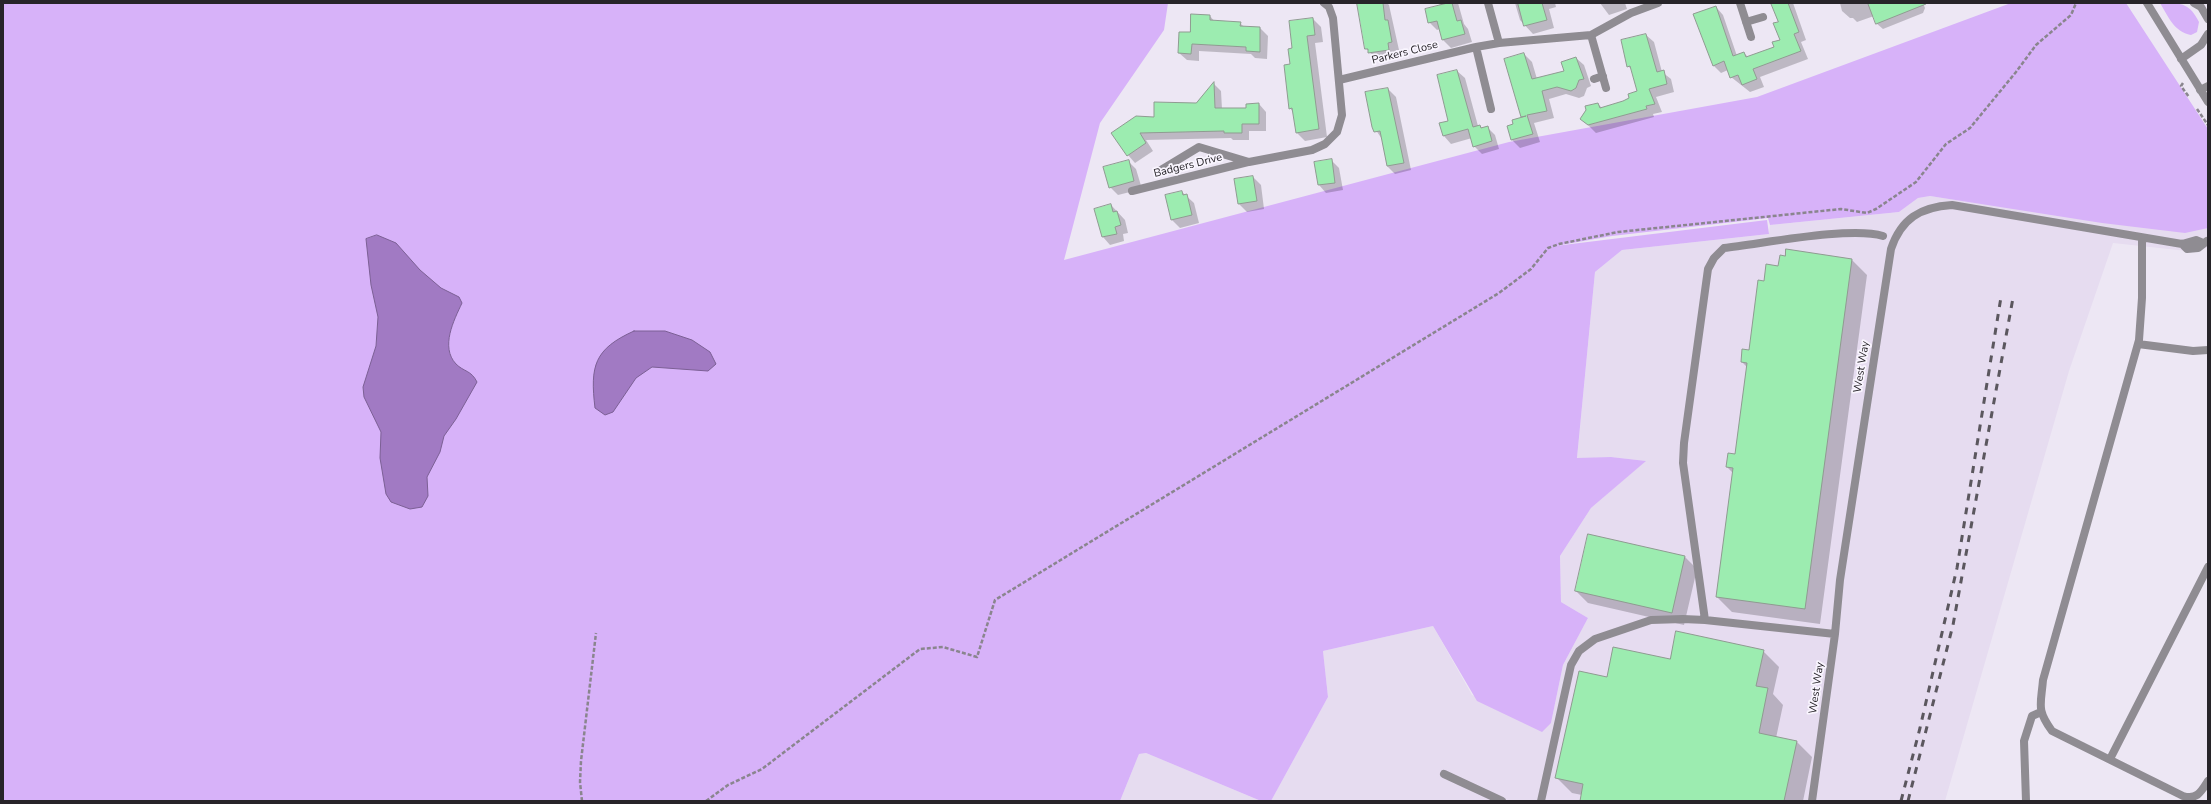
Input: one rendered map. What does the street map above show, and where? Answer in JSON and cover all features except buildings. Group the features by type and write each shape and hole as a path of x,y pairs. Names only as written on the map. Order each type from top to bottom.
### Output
{"street":[{"path":"1162,170 1199,147 1249,162 1312,150 1325,144 1337,132 1342,115 1333,18 1329,7 1324,3"},
{"path":"1488,3 1499,43"},
{"path":"1606,88 1591,35 1645,5 1658,3"},
{"path":"1740,3 1751,37"},
{"path":"2147,3 2208,102"},
{"path":"2194,3 2201,7 2208,19"},
{"path":"1746,22 1763,17"},
{"path":"2181,59 2201,45 2208,34"},
{"name":"Parkers Close","path":"1339,80 1476,47 1499,43 1591,35"},
{"path":"1476,47 1491,109"},
{"path":"1594,79 1603,76"},
{"path":"2200,90 2208,86"},
{"name":"Badgers Drive","path":"1132,191 1249,162"},
{"name":"West Way","path":"1812,801 1835,634 1840,580 1891,249 1900,230 1914,215 1928,208 1952,205 2182,244 2187,249 2198,248 2206,242"},
{"path":"1705,620 1683,463 1685,435 1708,269 1714,258 1724,248 1829,235 1873,233 1883,236"},
{"path":"2142,238 2142,298 2138,344 2043,680 2040,707 2042,717 2052,731 2191,799 2199,795 2208,781"},
{"path":"2138,344 2193,351 2208,350"},
{"path":"2110,759 2208,567"},
{"path":"1541,801 1571,665 1579,651 1595,639 1651,620 1683,619 1835,634"},
{"path":"2026,801 2024,741 2032,716 2041,712"},
{"path":"1444,774 1502,801"}],"path":[{"path":"706,801 728,784 762,768 920,649 943,647 977,657 996,600 1500,293 1531,269 1548,248 1618,232 1841,208 1867,213 1876,209 1916,182 1946,144 1970,128 2036,45 2070,15 2076,3"},
{"path":"582,801 580,782 581,760 596,633"}],"shaded area":[{"path":"3,3 1168,3 1164,30 1100,123 1064,260 1509,142 1757,97 2011,3 2126,3 2208,129 2208,228 2185,233 2102,223 1930,196 1918,198 1899,212 1770,225 1768,218 1612,236 1555,246 1767,220 1769,234 1622,250 1595,272 1577,458 1611,457 1646,461 1591,508 1560,556 1561,602 1588,618 1563,665 1551,723 1542,732 1477,701 1433,626 1323,651 1328,697 1271,801 1261,801 1146,753 1139,754 1120,801 3,801"},
{"path":"2160,3 2173,3 2188,7 2199,22 2197,32 2191,35 2180,31 2172,23"},
{"path":"1930,196 1977,203 2208,228 2207,248 2187,251 2113,243 2069,371 1945,801 1271,801 1328,697 1323,651 1433,626 1472,695 1551,723 1563,665 1588,618 1561,602 1560,556 1591,508 1645,461 1611,457 1577,459 1595,272 1622,250 1769,234 1770,225 1899,212 1918,198"},
{"path":"377,235 396,243 420,270 441,288 459,297 462,303 452,325 449,350 451,357 456,364 470,373 477,382 456,419 444,436 440,452 427,477 428,496 422,507 410,509 391,502 386,494 380,458 381,432 364,397 363,387 376,346 378,317 371,285 366,239"},
{"path":"634,331 665,331 692,340 710,352 716,364 708,371 652,367 636,378 613,412 605,415 595,408 593,381 598,360 610,345"},
{"path":"1146,753 1261,801 1120,801 1139,754"}],"railway":[{"path":"1901,801 1920,728 1957,568 2001,297"},
{"path":"1908,801 1953,625 2013,298"}]}
